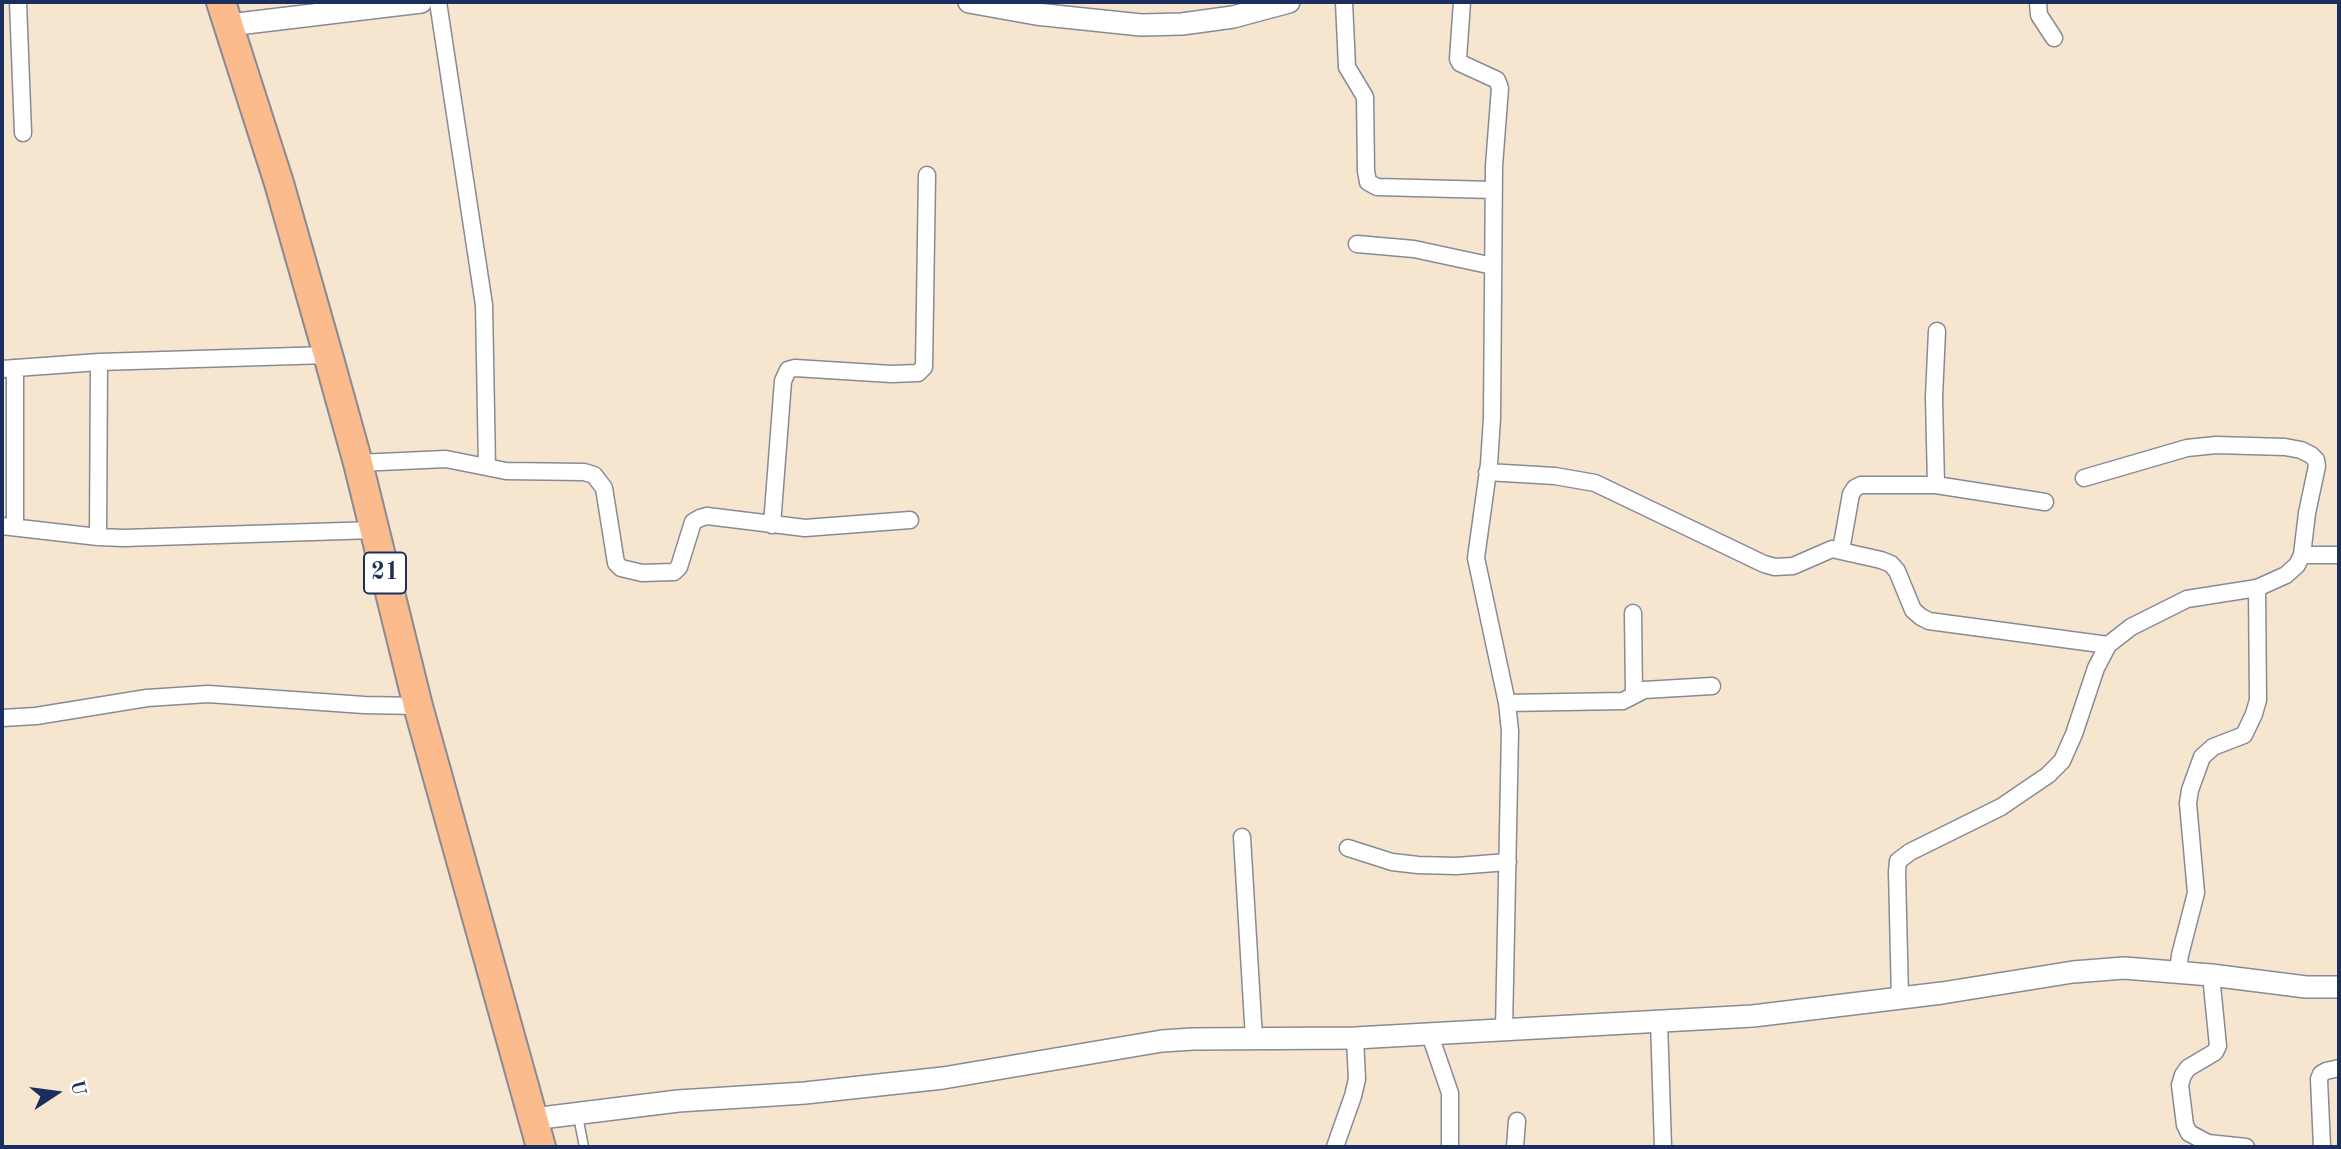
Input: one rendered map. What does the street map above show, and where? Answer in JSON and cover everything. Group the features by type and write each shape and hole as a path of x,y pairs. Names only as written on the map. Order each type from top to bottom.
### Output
{"highway":[{"name":"21","path":"225,14 279,183 328,355 418,706 541,1147"}],"street":[{"path":"18,2 23,133"},
{"path":"225,14 421,2"},
{"path":"438,2 484,305 487,467"},
{"path":"969,2 1036,14 1141,25 1182,24 1233,17 1289,2"},
{"path":"1344,2 1348,67 1365,97 1368,182 1377,187 1493,190"},
{"path":"1462,2 1458,59 1460,63 1497,80 1500,88 1493,190 1492,418 1476,558 1507,703 1510,731 1504,1029"},
{"path":"2038,2 2039,15 2054,38"},
{"path":"772,525 783,381 788,370 795,368 891,374 918,373 925,367 927,176"},
{"path":"1357,244 1414,249 1493,266"},
{"path":"1936,485 1934,397 1937,331"},
{"path":"328,355 99,362 8,369 8,526 97,537 375,530"},
{"path":"97,537 99,362"},
{"path":"1900,998 1898,861 1910,852 2001,807 2048,775 2062,761 2074,734 2095,668 2108,645 2131,627 2187,598 2257,587 2286,575 2297,565 2302,555 2306,513 2317,466 2311,455 2301,450 2216,445 2187,448 2084,478"},
{"path":"358,464 446,459 506,471 584,472 594,475 604,488 616,563 621,568 642,573 674,572 679,567 693,522 708,516 805,528 910,520"},
{"path":"1488,468 1555,475 1595,483 1775,567 1793,566 1826,550 1842,550 1891,564 1897,571 1913,610 1929,621 2108,645"},
{"path":"1842,550 1851,494 1854,488 1861,485 1936,485 2045,502"},
{"path":"2302,555 2339,555"},
{"path":"2178,972 2196,893 2188,803 2190,790 2199,764 2207,752 2241,738 2255,714 2258,700 2257,587"},
{"path":"1633,613 1634,695"},
{"path":"1507,703 1623,701 1644,690 1712,686"},
{"path":"2,718 36,716 147,698 208,694 418,706"},
{"path":"1242,837 1254,1039"},
{"path":"1348,848 1392,862 1418,865 1456,866 1508,862"},
{"path":"533,1119 678,1101 805,1093 943,1078 1162,1041 1430,1035 1753,1016 1900,998 2073,972 2124,968 2306,987 2339,987"},
{"path":"2211,975 2218,1046 2215,1052 2188,1068 2183,1075 2180,1085 2185,1125 2189,1133 2208,1143 2246,1147"},
{"path":"1659,1021 1663,1147"},
{"path":"1430,1035 1450,1093 1450,1147"},
{"path":"1335,1147 1357,1079 1355,1038"},
{"path":"2322,1147 2319,1079 2326,1071 2339,1068"},
{"path":"1515,1147 1517,1121"}],"lane":[{"path":"577,1113 584,1147"}]}
